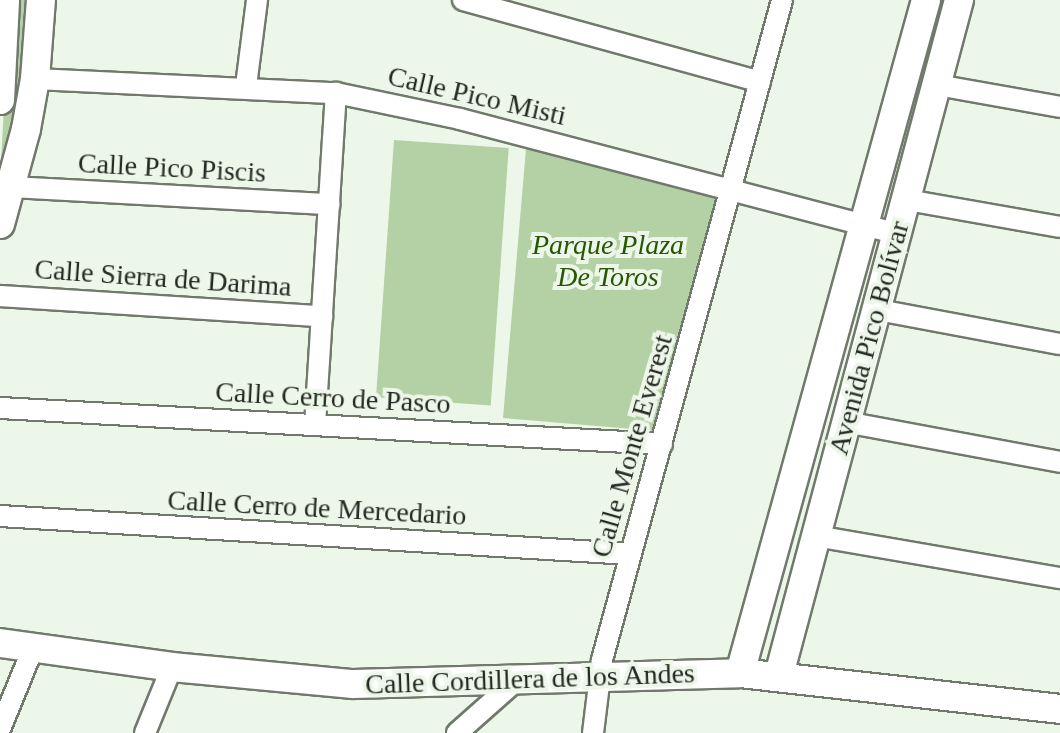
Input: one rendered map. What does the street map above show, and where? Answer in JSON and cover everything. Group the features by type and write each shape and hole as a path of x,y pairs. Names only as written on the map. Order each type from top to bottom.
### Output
{"street":[{"path":"1,86 5,0"},
{"path":"0,224 12,187 35,79 41,0"},
{"path":"246,86 257,0"},
{"path":"463,0 760,82"},
{"name":"Calle Monte Everest","path":"593,733 598,676 733,190 782,0"},
{"name":"Avenida Pico Bolívar","path":"740,673 926,0"},
{"name":"Avenida Pico Bolívar","path":"779,675 959,0"},
{"name":"Calle Pico Misti","path":"35,79 246,86 336,93 460,119 897,234"},
{"path":"937,85 1060,107"},
{"path":"315,425 336,93"},
{"name":"Calle Pico Piscis","path":"12,187 330,204"},
{"path":"907,200 1060,227"},
{"name":"Calle Sierra de Darima","path":"0,296 322,316"},
{"path":"878,310 1060,344"},
{"name":"Calle Cerro de Pasco","path":"0,408 662,444"},
{"path":"845,422 1060,462"},
{"name":"Calle Cerro de Mercedario","path":"0,516 630,554"},
{"path":"816,536 1060,578"},
{"name":"Calle Cordillera de los Andes","path":"0,643 172,667 353,684 740,673 1060,709"},
{"path":"0,729 33,648"},
{"path":"145,733 172,667"},
{"path":"457,733 518,679"}],"green space":[{"path":"10,0 25,0 19,122 0,179"},
{"name":"Parque Plaza De Toros","path":"527,137 722,191 656,431 503,418"},
{"path":"394,140 509,148 491,405 376,397"}]}
